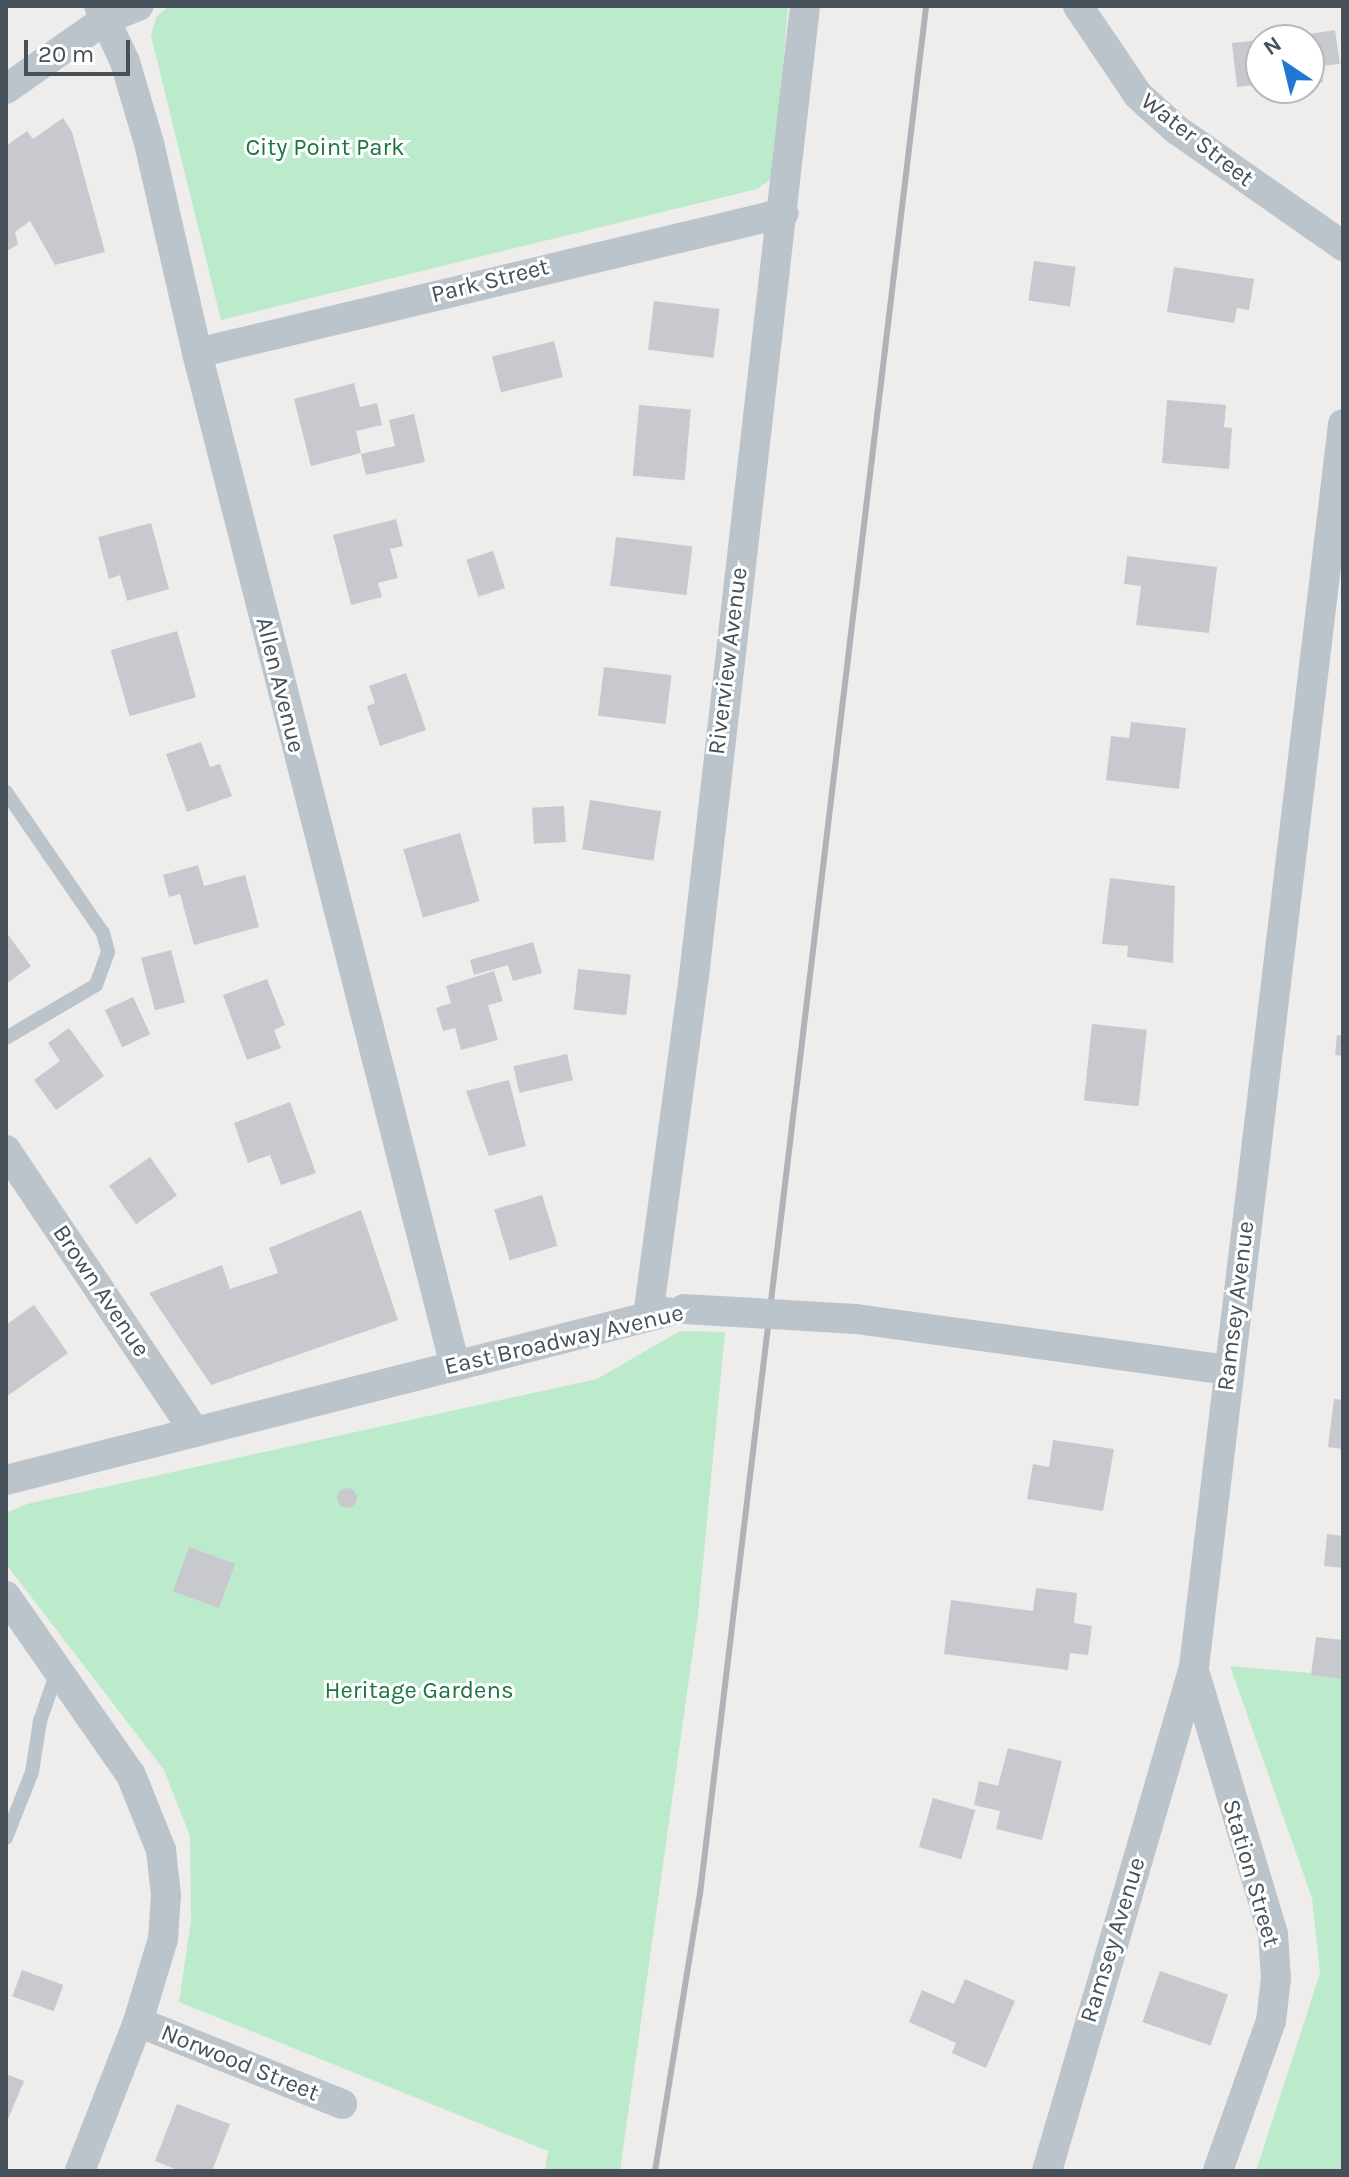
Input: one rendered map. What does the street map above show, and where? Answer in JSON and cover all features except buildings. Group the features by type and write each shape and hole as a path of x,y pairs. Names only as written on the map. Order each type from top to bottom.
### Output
{"street":[{"path":"6,89 103,13 138,6"},
{"name":"Riverview Avenue","path":"648,1316 694,976 784,213 805,6"},
{"name":"Water Street","path":"1078,6 1138,95 1177,130 1343,246"},
{"name":"Allen Avenue","path":"103,13 125,62 149,143 197,353 455,1366"},
{"name":"Park Street","path":"197,353 784,213"},
{"name":"Ramsey Avenue","path":"1047,2171 1194,1667 1343,424"},
{"name":"Brown Avenue","path":"6,1150 195,1432"},
{"name":"East Broadway Avenue","path":"6,1480 684,1309 856,1319 1229,1370"},
{"path":"6,1596 131,1775 161,1850 163,1939 138,2022 80,2171"},
{"name":"Station Street","path":"1194,1667 1214,1749 1273,1934 1276,1978 1271,2021 1218,2171"},
{"name":"Norwood Street","path":"138,2022 342,2104"}],"lane":[{"path":"6,792 103,933 108,952 96,985 6,1038"},
{"path":"6,1838 32,1772 40,1721 57,1672"}],"green space":[{"name":"City Point Park","path":"169,6 788,6 774,177 757,189 221,320 151,36 156,17"},
{"name":"Heritage Gardens","path":"680,1331 725,1332 698,1615 620,2171 545,2171 548,2151 179,2002 191,1920 190,1836 164,1770 6,1564 6,1513 27,1504 597,1379"},
{"path":"1230,1666 1343,1676 1343,2171 1256,2171 1320,1973 1312,1898"}],"railway":[{"path":"655,2171 700,1894 926,6"}]}
